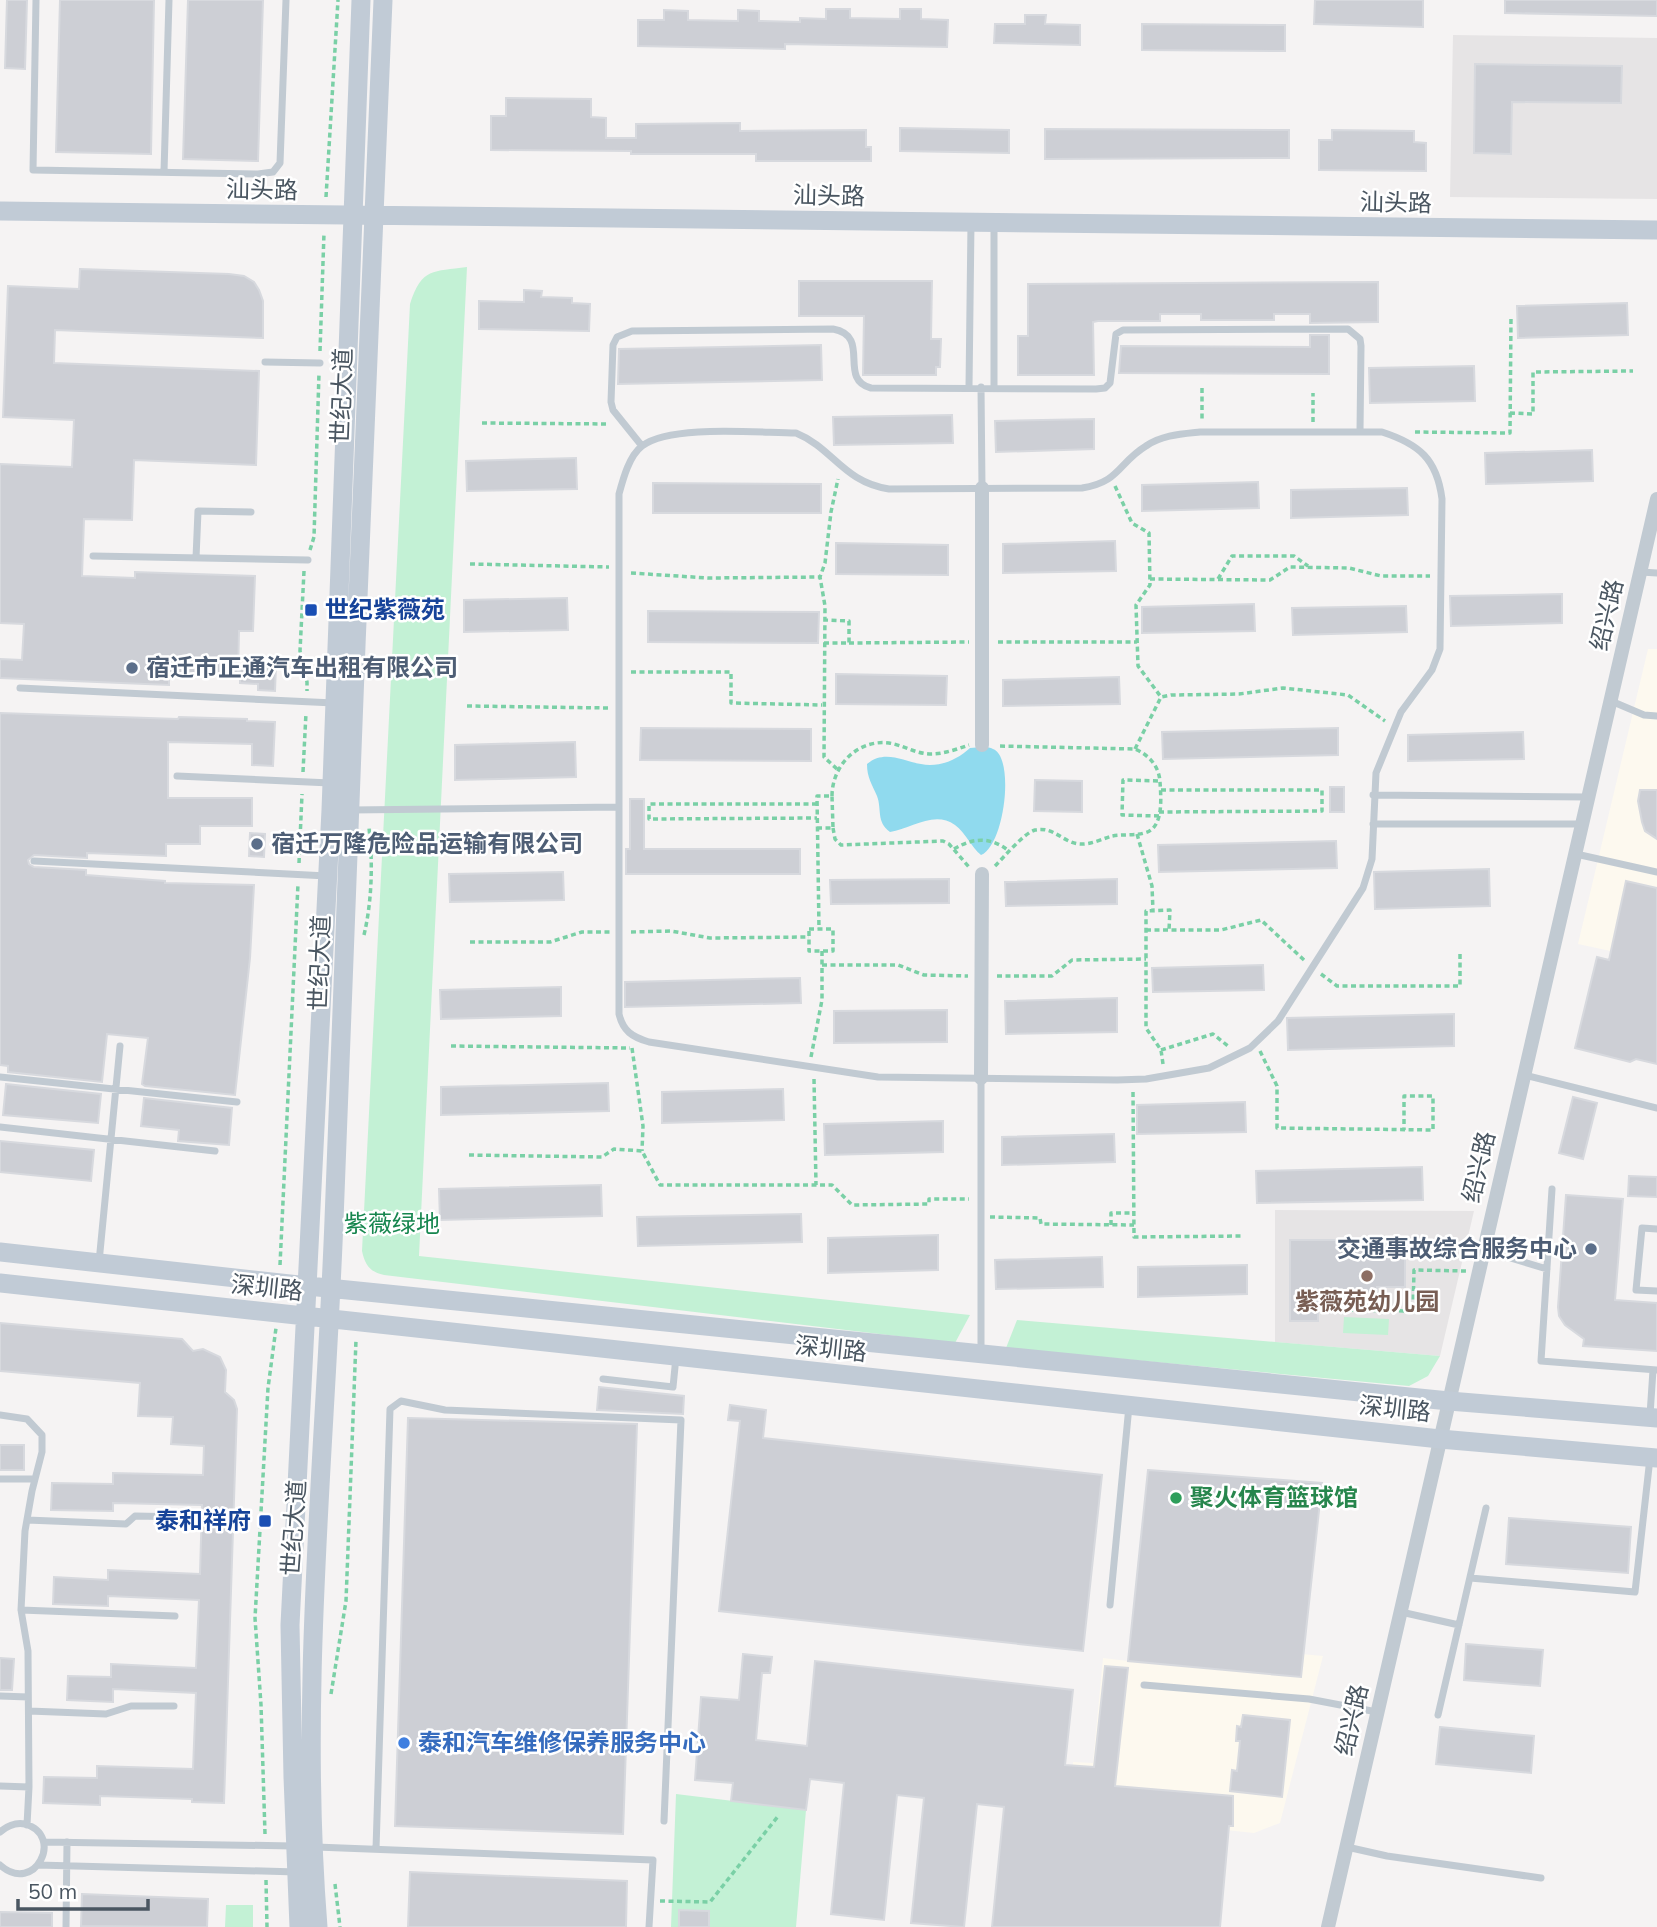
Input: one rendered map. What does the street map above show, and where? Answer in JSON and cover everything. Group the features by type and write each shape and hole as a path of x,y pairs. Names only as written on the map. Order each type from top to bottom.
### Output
{"street":[{"name":"世纪大道","path":"299,1927 306,1872 290,1625 309,1286 327,877 361,0"},
{"name":"世纪大道","path":"305,1846 312,1630 332,1288 383,0"},
{"name":"汕头路","path":"0,211 324,221"},
{"name":"汕头路","path":"0,225 373,221 971,228 1657,242"},
{"name":"汕头路","path":"994,229 1657,230"},
{"path":"982,488 982,745"},
{"name":"绍兴路","path":"1328,1927 1657,499"},
{"path":"981,1078 982,874"},
{"name":"深圳路","path":"0,1252 279,1283 1449,1401 1653,1418"},
{"name":"深圳路","path":"0,1283 1440,1438 1654,1458"},
{"name":"世纪大道","path":"306,1872 318,1927"}],"lane":[{"path":"36,0 33,170 258,174 272,172 281,163 286,0"},
{"path":"164,172 169,0"},
{"path":"969,387 971,228"},
{"path":"994,229 994,387"},
{"path":"642,446 613,410 611,402 611,356 617,337 632,331 842,330 850,336 853,344 855,375 863,386 871,388 1105,388 1112,375 1116,334 1132,328 1348,329 1360,339 1361,346 1360,432"},
{"path":"265,362 320,363"},
{"path":"981,387 982,488"},
{"path":"1202,432 1382,432 1399,438 1423,454 1438,475 1442,499 1440,649 1432,670 1392,729 1376,773 1371,859 1363,888 1278,1021 1256,1043 1209,1068 1133,1079 878,1077 649,1042 636,1038 621,1025 619,494 625,475 642,446 662,437 684,433 796,433 807,438 840,466 871,486 888,489 1082,488 1105,482 1143,447 1155,440 1202,432"},
{"path":"196,558 198,511 251,512"},
{"path":"93,556 307,560"},
{"path":"1640,572 1657,573"},
{"path":"20,688 354,703"},
{"path":"1611,701 1644,715 1657,716"},
{"path":"177,776 331,783"},
{"path":"1373,795 1588,797"},
{"path":"350,810 619,807"},
{"path":"1373,824 1582,824"},
{"path":"1575,854 1657,872"},
{"path":"34,861 327,877"},
{"path":"99,1263 121,1046"},
{"path":"1524,1075 1657,1108"},
{"path":"0,1077 237,1102"},
{"path":"981,1078 981,1354"},
{"path":"0,1127 215,1152"},
{"path":"1552,1189 1541,1361 1655,1370 1653,1418"},
{"path":"1657,1229 1642,1228 1636,1290 1657,1292"},
{"path":"1484,1250 1547,1269"},
{"path":"603,1379 673,1387 676,1357"},
{"path":"376,1849 390,1409 401,1401 445,1410 681,1420 664,1821"},
{"path":"1110,1605 1129,1405"},
{"path":"0,1415 27,1419 42,1435 42,1452 27,1520 22,1610 28,1651 27,1825"},
{"path":"1470,1578 1635,1592 1654,1458"},
{"path":"0,1479 35,1479"},
{"path":"1438,1715 1486,1508"},
{"path":"27,1520 126,1524 135,1516 185,1517"},
{"path":"22,1610 175,1616"},
{"path":"1400,1612 1459,1625"},
{"path":"1144,1685 1309,1699 1377,1712"},
{"path":"0,1696 28,1697"},
{"path":"29,1711 106,1714 131,1706 174,1706"},
{"path":"0,1786 29,1787"},
{"path":"0,1832 10,1825 27,1825 40,1834 44,1850 38,1865"},
{"path":"44,1842 305,1846 653,1860 649,1927"},
{"path":"66,1927 67,1842"},
{"path":"1346,1847 1387,1856 1541,1878"},
{"path":"0,1865 16,1874 24,1873 38,1865 306,1872"}],"path":[{"path":"279,1283 307,682 300,651 304,572 314,537 324,221 338,0"},
{"path":"1382,432 1510,433 1511,318"},
{"path":"1510,413 1533,414 1533,372 1633,371"},
{"path":"1202,388 1202,432"},
{"path":"1313,393 1313,432"},
{"path":"482,423 625,424"},
{"path":"838,769 824,757 825,621 820,577 825,563 840,466"},
{"path":"1111,477 1132,523 1149,533 1150,584 1136,605 1138,666 1161,697"},
{"path":"1218,579 1232,556 1294,556 1310,568"},
{"path":"470,564 619,569 708,578 820,577"},
{"path":"1150,579 1270,580 1290,567 1349,568 1381,576 1441,576"},
{"path":"824,643 849,643 849,621 825,621"},
{"path":"619,672 731,672 730,703 823,705"},
{"path":"1161,697 1239,694 1283,688 1348,695 1382,718 1392,729"},
{"path":"1135,749 1161,697"},
{"path":"467,706 619,708"},
{"path":"881,743 891,743 920,753 932,754 968,745 1135,749 1149,757 1160,781 1159,814 1155,828 1148,833 1079,844 1055,832 1039,829 1031,832 990,872 982,874 973,873 950,844 943,841 841,845 835,839 832,784 838,769 856,751 881,743"},
{"path":"1160,781 1123,780 1122,815 1322,811 1322,790 1160,790"},
{"path":"819,929 817,796 832,796"},
{"path":"817,804 649,804 649,819 817,818"},
{"path":"817,828 833,828"},
{"path":"1137,835 1152,886 1153,911"},
{"path":"954,849 967,842 982,840 997,841 1010,852"},
{"path":"1165,1076 1161,1050 1146,1028 1146,911 1170,910 1169,930"},
{"path":"1146,930 1221,930 1261,920 1313,968 1337,985 1460,986 1460,952"},
{"path":"809,929 819,929 833,929 833,951 809,951 809,929"},
{"path":"470,942 550,942 582,932 671,931 710,938 809,937"},
{"path":"816,1185 811,1066 822,1000 822,951"},
{"path":"1161,1050 1213,1034 1237,1054"},
{"path":"636,1038 632,1048 643,1126 642,1152 660,1185 832,1185 852,1205 929,1204 929,1199 981,1199"},
{"path":"1256,1043 1277,1086 1277,1128 1404,1130 1433,1130 1433,1096 1404,1096 1404,1130"},
{"path":"451,1046 632,1048"},
{"path":"1133,1079 1134,1237 1244,1236"},
{"path":"469,1155 601,1157 614,1149 642,1152"},
{"path":"1111,1224 1111,1213 1134,1213"},
{"path":"981,1217 1040,1218 1041,1224 1134,1224"},
{"path":"1331,1310 1413,1311 1414,1270 1478,1271"},
{"path":"265,1846 261,1705 255,1618 268,1388 278,1314"},
{"path":"651,1901 710,1902 779,1815"},
{"path":"266,1871 267,1927"}],"shaded area":[{"path":"1453,35 1657,38 1657,199 1450,197"},
{"path":"1648,649 1657,649 1657,961 1578,944"},
{"name":"紫薇苑幼儿园","path":"1275,1210 1474,1211 1440,1356 1275,1342"},
{"path":"1131,1639 1323,1656 1280,1823 1254,1833 1067,1813 1073,1762 1093,1763 1103,1658 1128,1661"}],"green space":[{"name":"紫薇绿地","path":"467,267 419,1256 970,1315 955,1343 384,1275 372,1270 365,1260 362,1251 410,304 424,277 437,271"},
{"path":"1344,1317 1389,1319 1388,1335 1343,1333"},
{"path":"1017,1320 1440,1356 1428,1376 1409,1386 1006,1348"},
{"path":"676,1794 806,1810 796,1927 671,1927"},
{"path":"226,1905 253,1905 253,1927 225,1927"}],"water":[{"path":"970,748 993,749 1000,755 1004,768 1001,819 989,848 981,855 959,828 939,819 890,832 886,828 881,820 867,764 875,759 890,757 936,765 952,760"}],"building":[{"path":"7,0 27,0 25,69 5,68"},
{"path":"60,0 154,0 151,154 56,152"},
{"path":"188,0 263,0 258,161 183,159"},
{"path":"1315,0 1423,0 1423,27 1314,24"},
{"path":"1505,0 1657,0 1657,16 1505,13"},
{"path":"826,9 850,9 850,18 900,19 900,9 921,9 921,19 948,20 947,47 785,44 785,49 638,46 638,20 664,20 664,10 688,11 688,20 738,21 738,10 759,11 759,21 800,22 800,18 826,19"},
{"path":"1025,15 1046,15 1045,24 1080,25 1080,45 994,43 995,24 1025,24"},
{"path":"1142,24 1285,25 1285,51 1142,50"},
{"path":"1475,64 1622,66 1621,103 1512,102 1511,154 1474,153"},
{"path":"506,98 591,99 591,117 606,118 606,138 636,138 636,124 740,123 740,131 866,130 866,147 871,147 871,161 756,161 756,154 491,150 491,116 506,116"},
{"path":"900,128 1009,130 1009,153 900,151"},
{"path":"1045,129 1289,130 1289,158 1045,159"},
{"path":"1332,130 1414,131 1414,142 1426,143 1426,171 1319,170 1319,140 1332,140"},
{"path":"80,269 229,274 244,276 254,282 259,290 263,301 263,338 55,330 54,363 259,371 256,465 134,460 132,520 84,519 82,576 135,578 135,572 255,576 253,631 239,631 238,676 169,674 169,685 0,678 0,659 22,660 24,624 0,623 0,464 72,467 74,420 3,417 8,286 79,289"},
{"path":"799,281 932,281 931,339 941,339 940,367 936,367 936,375 863,375 864,316 799,316"},
{"path":"1378,282 1378,322 1310,323 1310,314 1274,314 1274,320 1201,320 1201,314 1160,314 1160,321 1098,321 1093,322 1094,375 1018,375 1018,336 1028,336 1028,284"},
{"path":"524,290 542,291 541,297 572,298 572,303 590,304 589,331 479,329 479,301 524,302"},
{"path":"1627,303 1628,335 1518,338 1517,306"},
{"path":"1310,335 1329,335 1329,374 1119,373 1121,346 1310,347"},
{"path":"821,345 822,380 618,384 619,349"},
{"path":"1474,366 1475,401 1370,403 1369,368"},
{"path":"952,415 953,443 834,445 833,417"},
{"path":"1094,419 1094,449 996,452 995,421"},
{"path":"1592,450 1593,481 1486,484 1485,453"},
{"path":"576,458 577,489 467,491 466,461"},
{"path":"1258,482 1259,508 1142,511 1142,485"},
{"path":"653,483 821,484 821,513 653,513"},
{"path":"1407,488 1408,515 1291,518 1291,490"},
{"path":"1115,541 1116,571 1003,573 1003,544"},
{"path":"836,543 948,545 948,575 836,574"},
{"path":"1562,594 1562,623 1451,626 1450,596"},
{"path":"567,598 568,630 464,632 464,600"},
{"path":"1254,604 1255,631 1142,633 1142,607"},
{"path":"1406,606 1407,632 1293,635 1292,608"},
{"path":"648,611 819,612 818,643 648,642"},
{"path":"240,664 276,665 275,691 258,690 258,684 240,683"},
{"path":"836,674 947,676 946,705 836,704"},
{"path":"1119,677 1120,704 1003,706 1003,680"},
{"path":"0,713 275,722 273,766 252,765 252,744 168,742 168,798 252,798 252,826 200,826 200,844 166,844 166,856 87,853 87,858 34,855 28,860 34,867 86,870 86,875 165,883 254,885 250,958 235,1095 145,1086 142,1084 148,1038 107,1034 102,1082 8,1072 8,1066 0,1065"},
{"path":"641,728 811,729 811,761 640,760"},
{"path":"1338,728 1338,755 1163,759 1162,732"},
{"path":"1523,732 1524,759 1408,761 1408,735"},
{"path":"575,742 576,777 455,780 455,745"},
{"path":"1035,780 1082,781 1082,812 1034,811"},
{"path":"1330,787 1344,787 1344,812 1330,812"},
{"path":"1640,790 1657,790 1657,839 1645,831 1638,801"},
{"path":"630,799 644,799 644,849 800,849 800,874 626,874 626,849 630,849"},
{"path":"250,833 265,834 264,857 249,856"},
{"path":"1336,841 1337,868 1159,872 1158,845"},
{"path":"1489,869 1490,906 1375,909 1374,872"},
{"path":"563,872 564,900 450,902 449,874"},
{"path":"949,879 949,903 831,904 830,880"},
{"path":"1117,879 1117,904 1006,906 1005,882"},
{"path":"1626,881 1657,888 1657,1064 1636,1059 1630,1062 1575,1048 1597,957 1609,960"},
{"path":"1263,965 1264,990 1153,992 1152,968"},
{"path":"800,978 801,1003 625,1007 625,982"},
{"path":"561,987 561,1016 441,1019 440,990"},
{"path":"1117,998 1117,1032 1006,1034 1005,1001"},
{"path":"947,1010 947,1042 834,1043 834,1011"},
{"path":"1454,1014 1454,1046 1288,1050 1287,1018"},
{"path":"608,1083 609,1111 441,1115 441,1087"},
{"path":"6,1084 101,1094 98,1123 3,1115"},
{"path":"783,1089 784,1120 662,1123 662,1092"},
{"path":"1573,1097 1597,1103 1583,1159 1559,1153"},
{"path":"144,1098 232,1108 229,1145 178,1141 179,1130 141,1126"},
{"path":"1245,1102 1246,1132 1137,1134 1137,1105"},
{"path":"943,1121 943,1152 825,1155 824,1124"},
{"path":"1114,1134 1115,1162 1002,1165 1002,1137"},
{"path":"0,1141 94,1150 91,1181 0,1172"},
{"path":"1422,1167 1423,1200 1257,1203 1256,1171"},
{"path":"1629,1176 1657,1177 1657,1197 1628,1196"},
{"path":"601,1185 602,1216 440,1220 439,1189"},
{"path":"1566,1195 1623,1199 1615,1300 1657,1303 1657,1351 1583,1346 1584,1339 1565,1325 1559,1316"},
{"path":"801,1214 802,1242 638,1246 637,1217"},
{"path":"938,1235 938,1270 828,1273 828,1238"},
{"path":"1290,1240 1336,1240 1336,1247 1371,1248 1371,1242 1405,1242 1405,1287 1377,1287 1377,1295 1318,1295 1318,1321 1290,1321"},
{"path":"1102,1257 1103,1287 996,1289 995,1260"},
{"path":"1247,1265 1247,1294 1138,1297 1138,1267"},
{"path":"0,1323 182,1339 193,1351 203,1349 220,1357 226,1370 225,1392 234,1400 237,1409 224,1803 192,1802 192,1799 100,1796 100,1805 43,1803 44,1777 97,1778 97,1766 193,1769 196,1693 113,1689 113,1702 67,1700 68,1676 111,1677 111,1664 196,1668 199,1600 108,1596 108,1606 53,1604 54,1577 108,1580 108,1570 200,1574 202,1505 113,1503 113,1511 51,1510 52,1483 113,1484 113,1473 203,1475 204,1446 171,1444 173,1417 138,1416 140,1383 0,1371"},
{"path":"599,1387 684,1396 683,1414 597,1410"},
{"path":"730,1405 766,1410 763,1438 1102,1475 1083,1651 719,1611 740,1421 728,1420"},
{"path":"408,1418 637,1424 623,1834 395,1826"},
{"path":"0,1445 24,1445 24,1470 0,1470"},
{"path":"1148,1470 1322,1483 1301,1677 1128,1661"},
{"path":"1509,1518 1631,1527 1628,1573 1506,1564"},
{"path":"1466,1644 1543,1650 1540,1686 1464,1680"},
{"path":"743,1654 772,1657 770,1673 762,1673 756,1740 807,1746 815,1661 1073,1690 1065,1765 1094,1767 1105,1666 1128,1668 1115,1786 1233,1796 1233,1826 1229,1826 1220,1927 992,1927 1004,1807 977,1804 964,1927 911,1923 924,1798 897,1795 884,1920 831,1914 844,1783 810,1779 806,1810 731,1801 733,1783 695,1780 701,1697 739,1700"},
{"path":"0,1658 14,1659 12,1690 0,1690"},
{"path":"1243,1715 1290,1720 1282,1797 1230,1791 1232,1770 1237,1771 1240,1741 1236,1741 1237,1726 1241,1727"},
{"path":"1440,1727 1534,1736 1531,1773 1436,1764"},
{"path":"410,1872 627,1881 626,1927 408,1927"},
{"path":"82,1894 208,1899 207,1927 81,1926"},
{"path":"679,1910 709,1911 709,1927 679,1927"},
{"path":"0,1912 52,1913 52,1927 0,1927"}],"place":[{"name":"世纪紫薇苑","path":"311,610"},
{"name":"宿迁市正通汽车出租有限公司","path":"132,668"},
{"name":"宿迁万隆危险品运输有限公司","path":"257,844"},
{"name":"交通事故综合服务中心","path":"1591,1249"},
{"name":"紫薇苑幼儿园","path":"1367,1276"},
{"name":"聚火体育篮球馆","path":"1176,1498"},
{"name":"泰和祥府","path":"265,1521"},
{"name":"泰和汽车维修保养服务中心","path":"404,1743"}]}
